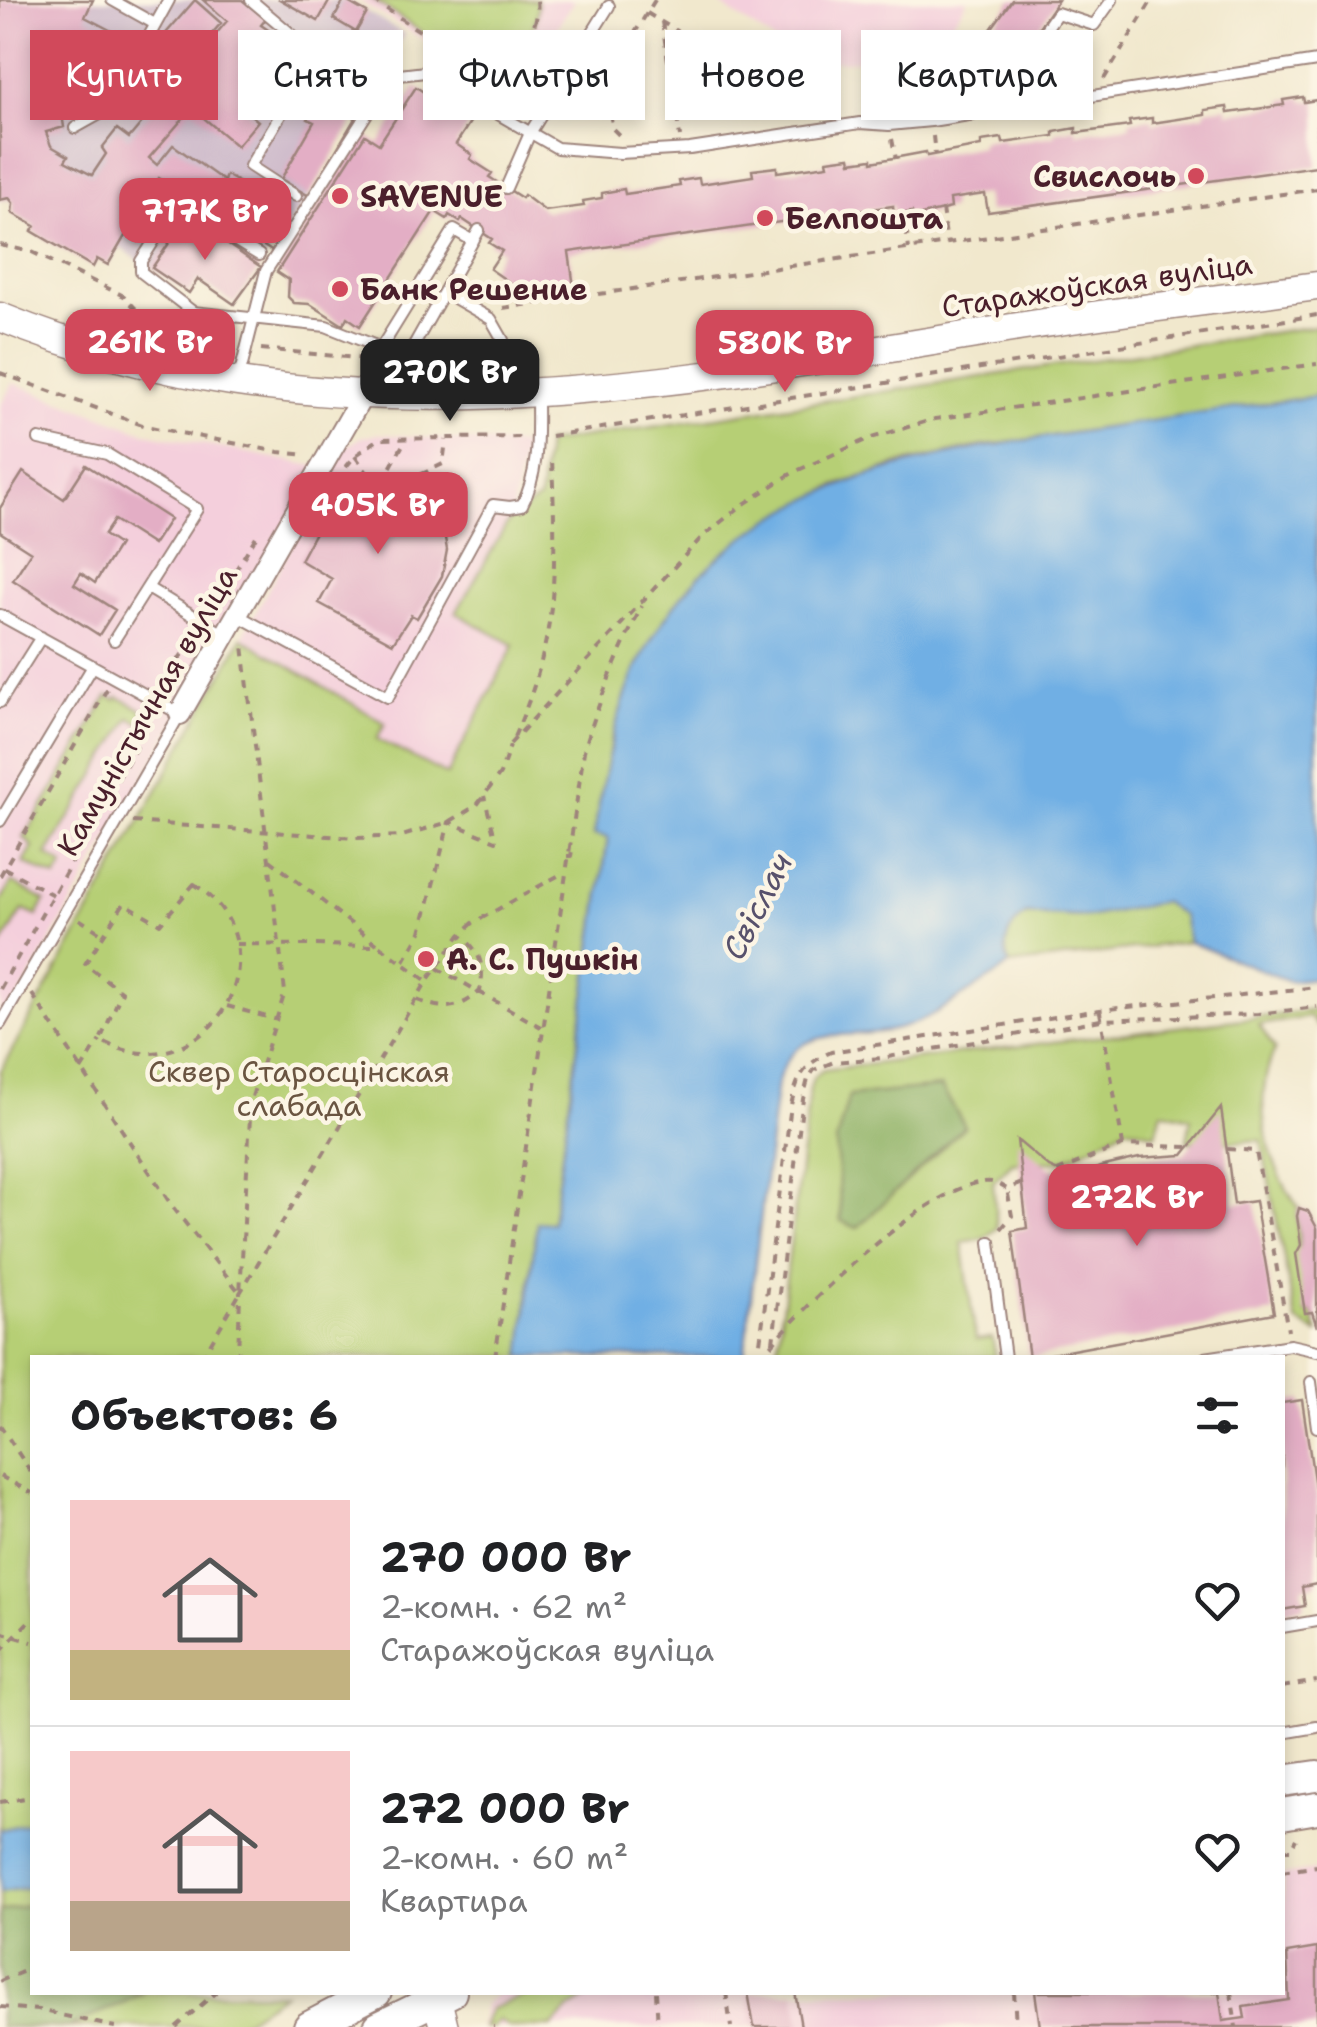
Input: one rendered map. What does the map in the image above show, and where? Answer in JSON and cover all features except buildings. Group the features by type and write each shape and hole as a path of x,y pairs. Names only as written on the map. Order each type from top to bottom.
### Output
{"main road":[{"name":"Старажоўская вуліца","path":"0,316 156,366 238,382 364,393 537,394 719,376 1024,326 1317,286"},
{"path":"1285,1781 1317,1776"},
{"path":"1289,1827 1317,1808"},
{"path":"309,2027 370,1995"},
{"path":"380,2027 439,1995"},
{"path":"441,1995 444,2027"}],"street":[{"name":"Камуністычная вуліца","path":"180,714 225,635 244,619 364,393"}],"lane":[{"path":"112,0 155,24"},
{"path":"75,128 109,109 170,0"},
{"path":"251,0 316,55 250,166 296,196"},
{"path":"1046,30 1058,13 1094,25 1112,0"},
{"path":"506,188 530,133 609,6"},
{"path":"1093,96 1317,61"},
{"path":"238,382 266,271 391,76 425,72 557,148 620,153 690,150 860,123 889,125 937,120"},
{"path":"259,255 177,205 141,261 141,272 192,312 326,326 381,348 454,230 473,241"},
{"name":"Камуністычная вуліца","path":"364,393 414,344 479,230"},
{"path":"444,292 490,319 503,340"},
{"path":"244,619 388,697 492,505 522,504 535,473 537,394"},
{"path":"39,440 107,454 197,509 114,640"},
{"path":"148,588 225,635"},
{"path":"0,615 180,714"},
{"path":"0,702 40,636"},
{"path":"0,821 93,666"},
{"name":"Камуністычная вуліца","path":"0,1024 180,714"},
{"path":"990,1242 1005,1355"},
{"path":"1225,1355 1290,1345 1317,1351"},
{"path":"1311,1382 1317,1427"},
{"path":"1285,1626 1317,1621"},
{"path":"1285,1733 1317,1728"}],"path":[{"path":"373,0 478,60 496,59 526,42 534,27 537,0"},
{"path":"637,30 655,0"},
{"path":"1104,79 1152,0"},
{"path":"647,14 835,128"},
{"path":"662,22 680,138"},
{"path":"611,120 613,129 631,142"},
{"path":"931,121 935,155"},
{"path":"889,125 896,159"},
{"path":"491,302 504,309 1317,189"},
{"path":"942,209 947,243"},
{"path":"904,213 909,249"},
{"path":"0,245 32,252 124,296 159,334 364,359 377,355"},
{"path":"345,468 379,438 552,436 1317,315"},
{"path":"510,744 702,537 794,472 868,439 935,419 1317,364"},
{"path":"0,373 145,426 278,452 308,454 298,471"},
{"path":"118,821 384,838 449,822 468,813 500,774 533,694 549,630 556,581 552,436"},
{"path":"383,481 406,439"},
{"path":"392,488 443,464 446,440"},
{"path":"355,456 371,478"},
{"path":"0,989 149,724 154,700 266,521"},
{"path":"495,1355 584,750 619,651 645,600"},
{"path":"238,1355 251,1100 286,992 242,638 244,619"},
{"path":"0,876 108,688"},
{"path":"449,822 496,841 484,796"},
{"path":"404,961 422,932 449,822"},
{"path":"270,860 427,982"},
{"path":"4,868 54,895"},
{"path":"204,1355 436,967 460,935 488,914 565,872"},
{"path":"82,1070 122,992 85,964 124,903 160,924 194,884 222,906 232,924 236,975 227,1006 202,1034 180,1048 157,1054 120,1051 100,1040"},
{"path":"66,911 104,934"},
{"path":"415,1000 451,1009 480,991 482,961 474,946 460,935"},
{"path":"236,944 380,946"},
{"path":"436,967 546,1030"},
{"path":"24,983 172,1206 240,1294"},
{"path":"760,1355 791,1105 797,1079 813,1061 831,1052 1100,1010 1317,988"},
{"path":"227,1006 278,1020"},
{"path":"771,1355 803,1099 814,1070 834,1062 882,1058 1101,1020 1258,1014 1317,1006"},
{"path":"1100,1010 1123,1145"},
{"path":"1057,1170 1123,1145 1190,1147"},
{"path":"1227,1149 1256,1150 1290,1345"},
{"path":"762,1355 854,1262 918,1214 960,1189 993,1182 1007,1189 1022,1183"},
{"path":"990,1242 1012,1216 1007,1189"},
{"path":"0,1425 30,1471"},
{"path":"0,1476 30,1492"},
{"path":"0,1651 30,1620"},
{"path":"0,1632 30,1641"},
{"path":"1285,1686 1317,1681"},
{"path":"0,1802 30,1797"},
{"path":"1285,1850 1290,1850 1289,1827"},
{"path":"1285,1871 1317,1866"},
{"path":"0,1982 30,1969"},
{"path":"176,2027 213,1995"},
{"path":"656,1995 658,2027"},
{"path":"726,1995 731,2027"},
{"path":"1014,1995 1016,2027"},
{"path":"1231,1995 1236,2027"},
{"path":"0,2007 38,2010 114,2027"}],"shaded area":[{"path":"0,0 347,0 398,30 238,30 238,120 354,120 309,196 234,304 198,280 189,293 120,248 108,265 97,259 93,267 32,231 34,226 12,213 13,203 9,199 0,201"},
{"path":"358,0 574,0 556,30 423,30 423,39"},
{"path":"713,0 968,0 948,30 861,30 861,61 841,61 841,30 758,30"},
{"path":"13,383 146,433 320,467 0,1030 0,406"},
{"path":"379,434 524,445 511,517 457,613 515,644 447,775 377,739 384,723 242,638 344,448 362,437"},
{"path":"1317,1870 1317,2027 481,2027 485,2004 496,1995 1285,1995 1285,1875"}],"green space":[{"path":"373,0 537,0 532,30 423,32"},
{"name":"Сквер Старосцінская слабада","path":"1317,326 1317,396 971,448 903,463 835,486 767,522 702,574 637,666 611,741 594,835 608,837 552,1223 537,1223 521,1355 30,1355 30,1822 0,1830 0,1072 242,638 385,723 377,739 447,775 514,645 456,613 511,517 539,500 546,443"},
{"path":"108,696 141,709 149,720 146,726 130,718 47,855 64,866 56,878 24,863 33,847 24,838"},
{"path":"12,882 45,901 37,916 23,910 0,948 0,902"},
{"path":"1163,902 1183,916 1189,942 1009,965 1008,936 1026,914 1088,917"},
{"path":"1317,1010 1317,1026 1310,1017 1259,1025 1275,1049 1264,1090 1266,1131 1278,1171 1299,1208 1306,1313 1312,1312 1317,1333 1296,1321 1261,1140 1202,1144 1187,1141 1191,1118 1162,1111 1156,1134 1127,1127 1064,1161 1012,1163 993,1182 997,1228 985,1238 962,1242 976,1340 992,1338 996,1355 776,1355 810,1088 813,1078 823,1070"},
{"path":"941,1087 965,1126 857,1228 841,1221 836,1142 849,1096"},
{"path":"30,1887 30,1995 281,1995 234,2027 0,2027 0,1892"},
{"path":"30,1904 30,1995 140,1995 69,2027 0,2027 0,1912"},
{"path":"526,1995 591,1995 570,2008 552,2027 509,2027 498,2020 493,2027 483,2027 490,2009"}],"water":[{"name":"Свіслач","path":"1317,396 1317,978 1289,981 1189,942 1183,916 1163,902 1088,917 1026,914 1008,936 1009,965 950,1004 901,1028 808,1042 783,1067 776,1090 744,1355 521,1355 537,1222 552,1223 608,838 594,835 608,757 622,706 642,657 694,582 739,541 789,509 844,484 902,465 1024,440"},
{"path":"30,1822 30,1887 0,1892 0,1830"}],"place":[{"name":"Свислочь","path":"1196,176"},
{"name":"SAVENUE","path":"340,196"},
{"name":"Белпошта","path":"765,218"},
{"name":"Банк Решение","path":"340,289"},
{"name":"А. С. Пушкін","path":"426,959"}]}
